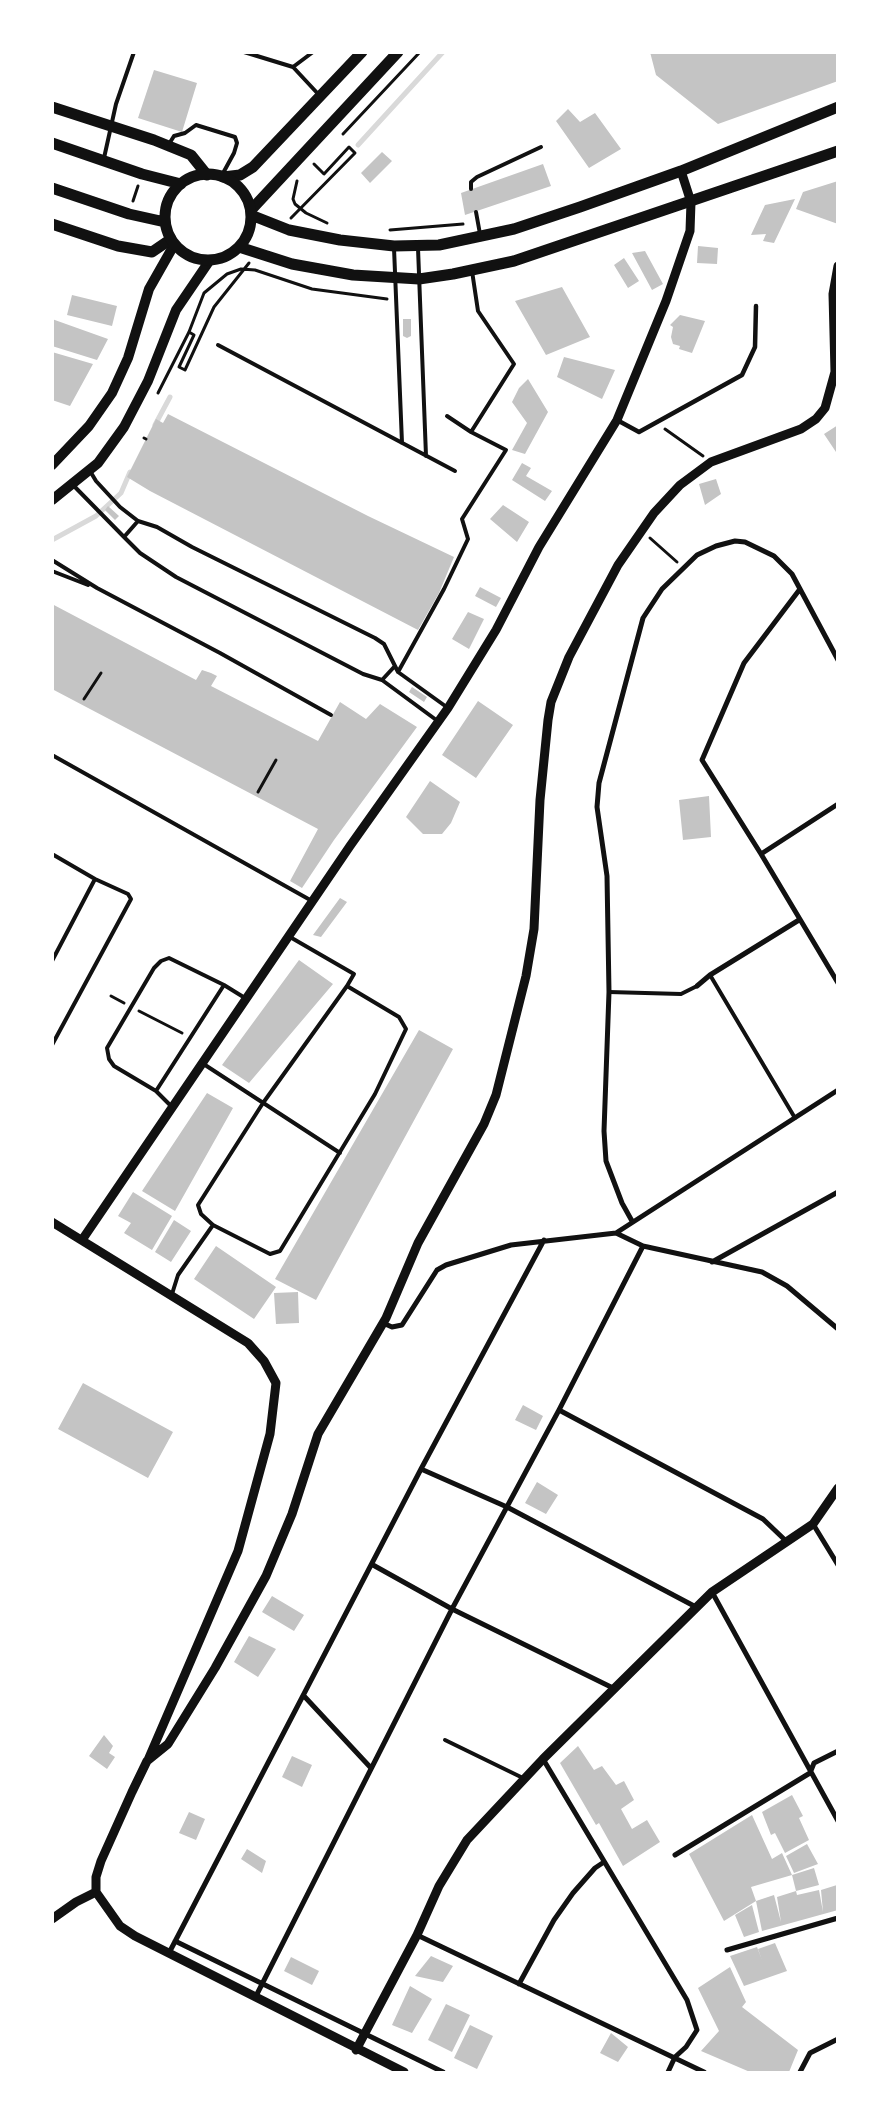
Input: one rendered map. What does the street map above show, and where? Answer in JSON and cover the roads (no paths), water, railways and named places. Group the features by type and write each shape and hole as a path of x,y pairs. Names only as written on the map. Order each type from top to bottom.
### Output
{"main road":[{"path":"222,177 238,187 248,202 251,213 248,232 240,247 226,256 210,260 194,258 172,242 165,222 168,201 181,184 193,177 240,175 253,167 362,52"},
{"path":"251,213 326,127 398,52"},
{"path":"52,107 191,155 207,175"},
{"path":"251,213 290,230 315,236 394,246 418,247 480,237 545,219 681,171 838,107"},
{"path":"52,143 142,174 181,184"},
{"path":"240,247 292,264 322,271 395,279 419,279 472,271 514,261 838,151"},
{"path":"52,188 129,214 165,222"},
{"path":"52,224 118,246 152,252 172,242"},
{"path":"52,465 78,440 112,393 128,358 149,289 172,242"},
{"path":"52,500 72,485 112,446 137,405 176,310 210,260"}],"street":[{"path":"82,1240 290,937 312,901 439,722 496,630 539,547 617,420 666,301 690,231 691,202 681,171"},
{"path":"148,1761 168,1744 215,1668 266,1576 292,1514 318,1434 393,1304 418,1243 484,1124 496,1095 526,976 534,929 540,800 551,702 569,657 604,590 642,531 675,490 711,462 801,429 816,419 825,408 835,372 832,294 838,266"},
{"path":"617,420 639,432 742,375 755,347 756,306"},
{"path":"632,1221 622,1203 606,1161 604,1131 609,992 607,876 597,807 599,783 643,618 662,589 682,567 716,546 745,542 774,556 792,574 838,660"},
{"path":"800,590 744,663 702,760 838,983"},
{"path":"761,854 838,804"},
{"path":"697,986 710,975 798,920"},
{"path":"616,1233 838,1090"},
{"path":"711,1262 838,1192"},
{"path":"52,1222 248,1343 264,1360 276,1383 270,1434 238,1551 148,1761 107,1845 96,1877 96,1892 120,1926 135,1936 356,2050 404,2072"},
{"path":"383,1323 392,1327 402,1325 437,1270 446,1265 511,1245 616,1233 643,1246 762,1272 787,1286 838,1330"},
{"path":"169,1954 373,1565 421,1469 544,1240"},
{"path":"255,1998 452,1609 559,1410 643,1246"},
{"path":"559,1410 763,1519 785,1540"},
{"path":"421,1469 507,1507 696,1607"},
{"path":"356,2050 418,1935 433,1898 467,1840 543,1759 696,1607 712,1592 785,1540 813,1524 838,1488"},
{"path":"813,1524 838,1565"},
{"path":"373,1565 452,1609 613,1688"},
{"path":"712,1592 838,1822"},
{"path":"304,1696 372,1768"},
{"path":"675,1855 810,1773 814,1763 838,1751"},
{"path":"543,1759 686,2000 697,2030 686,2047 675,2057 668,2072"},
{"path":"519,1984 554,1920 573,1893 595,1868 604,1862"},
{"path":"52,1919 76,1902 96,1892"},
{"path":"727,1950 838,1918"},
{"path":"418,1935 704,2072"},
{"path":"175,1941 443,2072"},
{"path":"800,2072 810,2053 838,2039"}],"lane":[{"path":"104,160 116,104 134,52"},
{"path":"244,52 294,67 321,97"},
{"path":"294,67 312,52"},
{"path":"168,146 174,136 185,133 198,125 235,137 237,143 234,153 222,177"},
{"path":"471,189 471,182 477,177 541,147"},
{"path":"476,212 480,237"},
{"path":"394,246 402,443"},
{"path":"418,247 426,456"},
{"path":"470,432 514,364 478,311 472,271"},
{"path":"218,345 455,471"},
{"path":"398,672 444,589 468,539 462,519 506,450 470,432 447,416"},
{"path":"89,469 104,491 138,521 157,527 201,552 375,638 384,644 398,672 448,708"},
{"path":"72,485 140,553 176,577 310,648 363,674 382,680 439,722"},
{"path":"124,537 138,521"},
{"path":"52,560 97,588 220,653 331,715"},
{"path":"52,572 97,588"},
{"path":"382,680 394,667"},
{"path":"52,755 118,790 312,901"},
{"path":"52,854 95,879 128,894 131,899 52,1044"},
{"path":"52,961 95,879"},
{"path":"290,937 354,974 263,1103 198,1205 201,1214 213,1225 270,1254 280,1251 340,1153 374,1094 406,1030 400,1017 347,986"},
{"path":"172,1107 156,1090 114,1066 109,1059 107,1048 154,968 161,961 168,958 224,985 247,999"},
{"path":"710,975 795,1118"},
{"path":"156,1090 224,985"},
{"path":"609,992 681,994 697,986"},
{"path":"202,1063 340,1153"},
{"path":"171,1296 178,1275 213,1225"},
{"path":"445,1740 525,1779"}],"waterway":[{"path":"358,145 443,52"},
{"path":"155,425 170,397"},
{"path":"52,540 96,516 121,493 130,472"}]}
